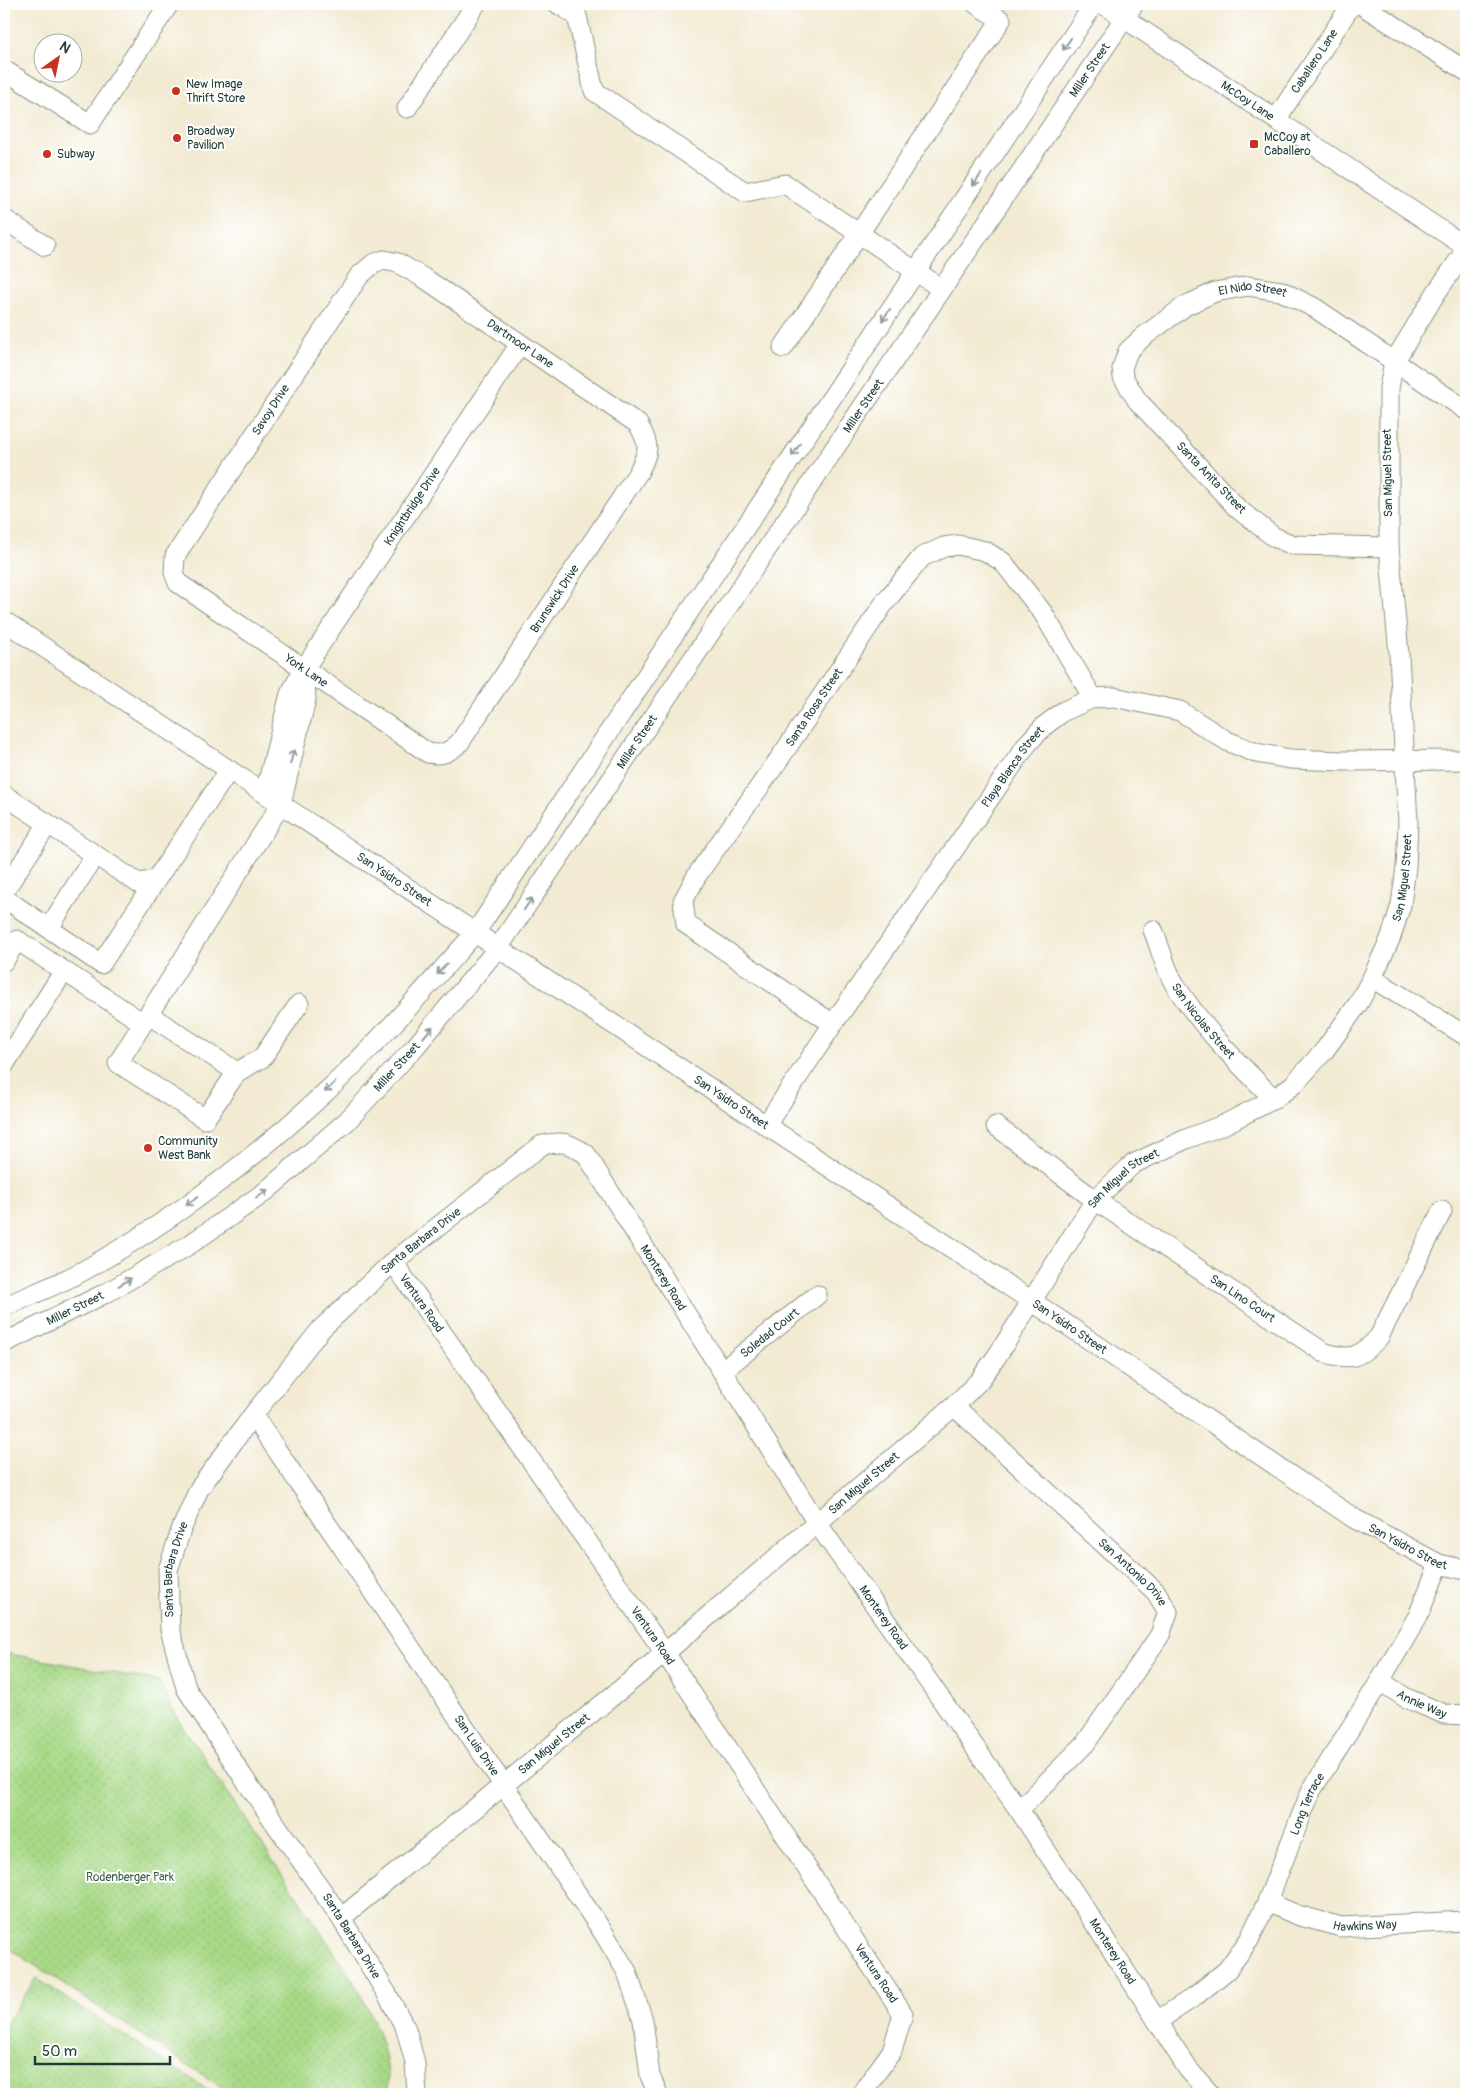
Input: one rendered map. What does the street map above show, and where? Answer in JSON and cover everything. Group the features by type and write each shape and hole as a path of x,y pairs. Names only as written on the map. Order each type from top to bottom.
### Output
{"street":[{"path":"4,70 90,124 169,4"},
{"path":"407,108 476,4"},
{"path":"558,4 577,16 594,91 745,192 785,184 942,289"},
{"path":"783,348 1000,20 976,4"},
{"path":"4,1307 89,1268 171,1217 243,1164 316,1100 362,1055 475,933 1094,4"},
{"name":"McCoy Lane","path":"1103,4 1130,11 1277,118 1466,249"},
{"name":"Caballero Lane","path":"1277,118 1352,4"},
{"path":"1360,4 1466,71"},
{"name":"Miller Street","path":"4,1343 108,1292 188,1245 265,1192 347,1121 415,1047 498,948 1130,11"},
{"path":"4,220 45,246"},
{"name":"San Miguel Street","path":"341,1918 665,1654 954,1406 979,1381 988,1368 1095,1200 1133,1164 1186,1139 1223,1125 1274,1099 1294,1084 1324,1051 1358,1004 1391,937 1401,904 1406,867 1408,823 1406,759 1389,547 1387,407 1389,388 1394,362 1436,293 1466,249"},
{"name":"Dartmoor Lane","path":"384,260 398,263 428,280 638,424 647,439"},
{"name":"Savoy Drive","path":"174,572 175,556 359,276 372,264 384,260"},
{"name":"El Nido Street","path":"1122,368 1128,351 1143,337 1185,306 1215,292 1248,286 1281,291 1315,308 1466,410"},
{"name":"Knightbridge Drive","path":"265,794 290,694 304,669 520,344"},
{"name":"Santa Anita Street","path":"1122,368 1123,377 1137,400 1238,509 1274,537 1292,544 1389,547"},
{"name":"Brunswick Drive","path":"448,752 460,742 638,473 647,455 647,439"},
{"name":"Santa Rosa Street","path":"833,1024 686,924 683,901 698,875 885,602 922,557 944,547 958,545 986,551 1004,562 1043,613 1093,698"},
{"name":"York Lane","path":"174,572 178,584 428,753 438,755 448,752"},
{"name":"San Ysidro Street","path":"4,621 1030,1300 1355,1519 1439,1564 1466,1570"},
{"path":"299,1004 262,1058 237,1072 205,1119 118,1063 281,804 306,699 304,669"},
{"name":"Playa Blanca Street","path":"766,1125 833,1024 1028,743 1044,726 1064,711 1093,698 1114,697 1180,711 1227,741 1256,753 1290,759 1343,761 1466,760"},
{"path":"4,898 101,964 229,770"},
{"path":"4,795 138,884 156,880"},
{"path":"4,891 48,824"},
{"path":"49,928 95,855"},
{"name":"San Nicolas Street","path":"1153,930 1173,982 1190,1007 1221,1045 1274,1099"},
{"path":"4,961 17,940 64,971 237,1072"},
{"path":"4,1065 64,971"},
{"path":"1372,978 1466,1036"},
{"name":"San Lino Court","path":"996,1126 1095,1200 1322,1352 1341,1358 1356,1357 1367,1350 1379,1337 1442,1211"},
{"name":"Santa Barbara Drive","path":"417,2094 415,2063 406,2029 341,1918 243,1777 186,1688 170,1629 168,1570 181,1530 199,1490 252,1416 321,1329 394,1262 542,1145 561,1142"},
{"name":"Monterey Road","path":"561,1142 569,1143 586,1154 817,1522 1019,1810 1188,2069 1210,2094"},
{"name":"Ventura Road","path":"394,1262 665,1654 903,2014 892,2051 861,2094"},
{"name":"Soledad Court","path":"722,1371 817,1295"},
{"name":"San Antonio Drive","path":"954,1406 1156,1592 1168,1612 1160,1635 1085,1744 1019,1810"},
{"name":"San Luis Drive","path":"252,1416 504,1784 603,1932 627,1972 643,2020 650,2076 658,2094"},
{"name":"Long Terrace","path":"1156,2021 1194,1997 1227,1970 1249,1940 1267,1902 1312,1791 1418,1616 1439,1564"},
{"name":"Annie Way","path":"1380,1681 1406,1698 1444,1714 1466,1715"},
{"name":"Hawkins Way","path":"1267,1902 1297,1915 1341,1926 1466,1921"}],"green space":[{"name":"Rodenberger Park","path":"4,1653 159,1681 177,1718 359,1991 373,2019 383,2048 388,2078 388,2094 232,2094 4,1945"},
{"path":"36,1978 214,2094 4,2094 4,2027"}],"place":[{"name":"New Image Thrift Store","path":"176,91"},
{"name":"Broadway Pavilion","path":"177,138"},
{"name":"McCoy at Caballero","path":"1254,144"},
{"name":"Subway","path":"47,154"},
{"name":"Community West Bank","path":"148,1148"}]}
